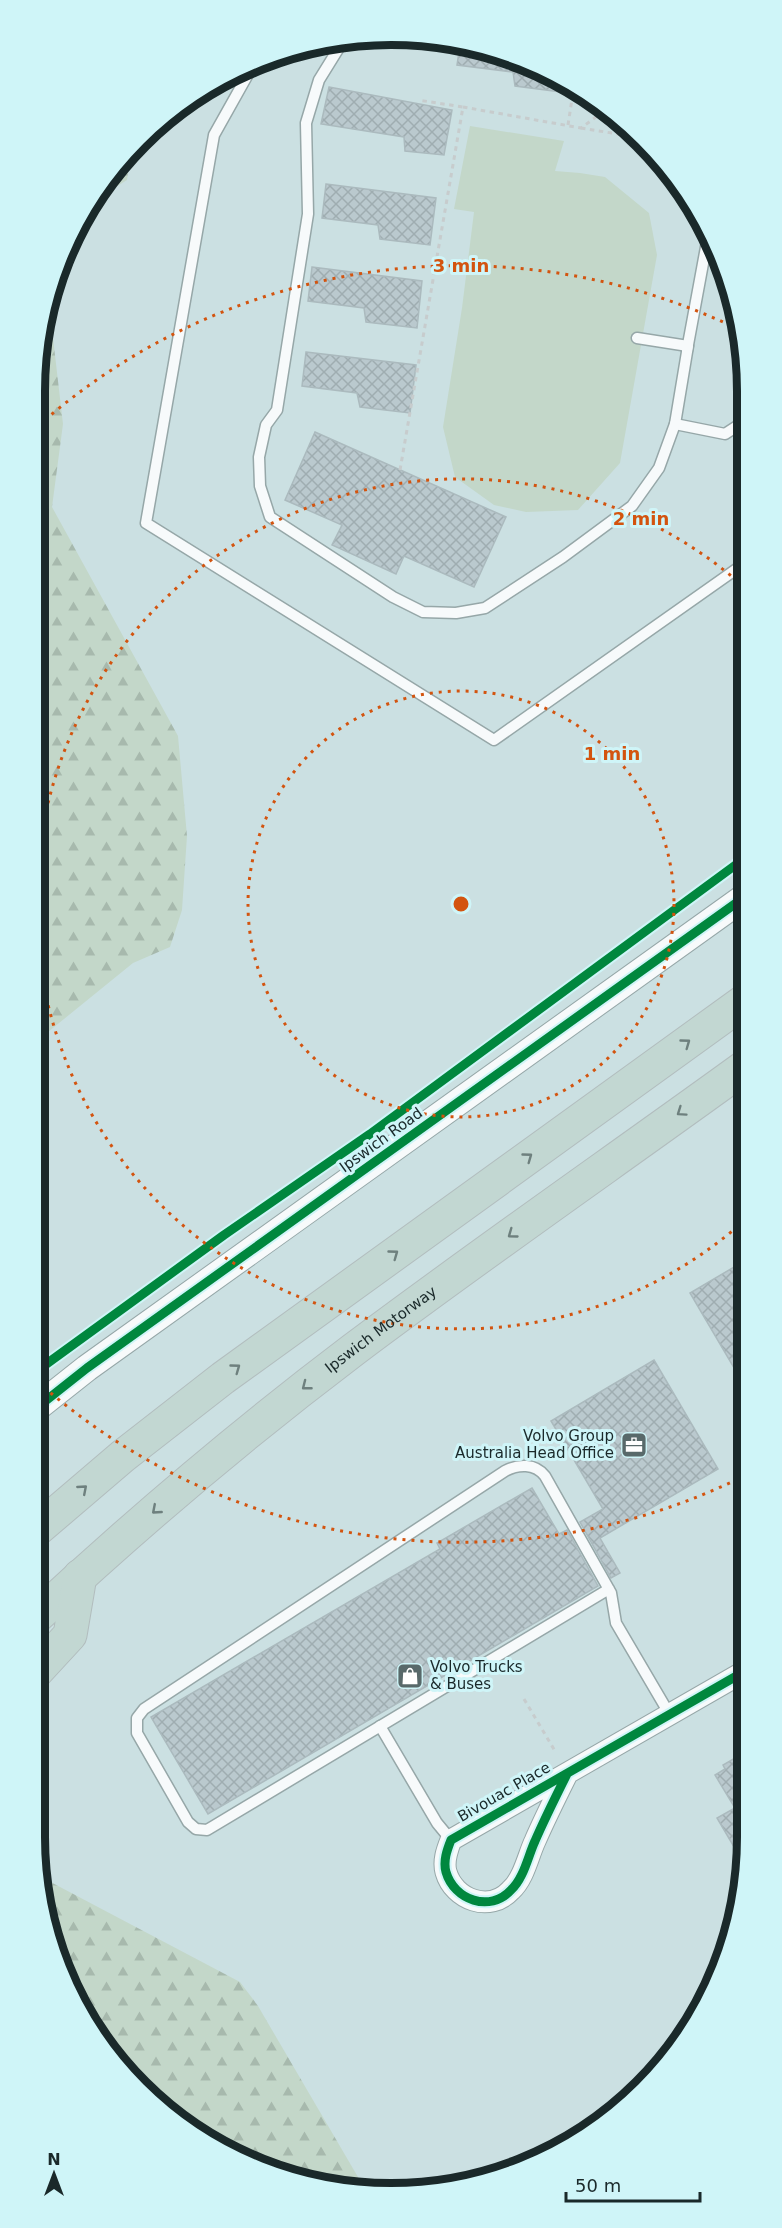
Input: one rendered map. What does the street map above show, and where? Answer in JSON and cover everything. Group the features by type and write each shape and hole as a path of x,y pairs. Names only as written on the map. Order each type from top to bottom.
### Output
{"highway":[{"path":"45,1523 123,1456 223,1378 737,1007"},
{"name":"Ipswich Motorway","path":"45,1609 212,1462 343,1358 576,1186 737,1072"},
{"path":"45,1662 70,1635 80,1576"}],"street":[{"name":"Ipswich Road","path":"45,1401 87,1368 737,902"},
{"name":"Bivouac Place","path":"567,1774 523,1871 511,1891 492,1903 471,1900 455,1889 446,1871 445,1855 451,1840 737,1676"}],"lane":[{"path":"338,49 319,80 306,123 308,214 277,410 266,425 259,457 260,486 270,517 393,597 423,612 456,613 485,608 563,557 632,506 659,468 675,424 706,248"},
{"path":"247,77 214,135 146,523 494,740 737,569"},
{"path":"637,338 688,346 687,350"},
{"path":"675,424 725,434 737,426"},
{"path":"609,1589 212,1828 201,1830 192,1827 139,1737 136,1726 138,1716 144,1709 513,1467 527,1466 541,1471 609,1589 614,1600 616,1623 670,1715"},
{"path":"380,1726 437,1823 451,1840"}],"path":[{"path":"568,125 572,96"},
{"path":"418,100 623,135"},
{"path":"400,470 463,107"},
{"path":"581,128 600,114"},
{"path":"524,1699 555,1750"}],"green space":[{"path":"470,126 564,141 555,171 605,177 649,213 657,255 620,463 578,510 526,512 494,505 455,477 443,427 462,308 474,212 454,209"},
{"path":"129,165 127,180 108,192"},
{"path":"52,325 63,424 52,507 178,736 187,836 182,910 170,947 133,963 45,1035 45,391"},
{"path":"48,1881 240,1982 258,2006 361,2181 301,2171 259,2157 199,2125 180,2112 146,2082 116,2048 81,1990 63,1948"}],"building":[{"path":"459,52 481,57 523,71 567,93 515,86 513,72 457,65"},
{"path":"329,87 452,110 444,155 405,151 404,137 321,124"},
{"path":"326,184 436,198 430,245 380,239 378,225 322,218"},
{"path":"312,267 422,281 417,328 366,322 364,308 308,301"},
{"path":"306,352 416,365 410,413 360,407 357,393 302,386"},
{"path":"315,432 506,517 474,587 404,556 396,574 332,545 342,525 285,500"},
{"path":"737,1265 737,1373 690,1293"},
{"name":"Volvo Group Australia Head Office","path":"654,1360 718,1469 600,1538 620,1573 611,1578 580,1522 603,1509 551,1421"},
{"path":"532,1488 559,1534 567,1530 598,1586 208,1814 151,1717 440,1549 437,1543"},
{"path":"737,1757 736,1851 717,1818 735,1808 715,1775 725,1769 723,1765"}],"cycle path":[{"path":"45,1365 224,1235 370,1134 737,864"},
{"path":"45,1401 87,1368 737,902"},
{"path":"567,1774 522,1873 511,1890 503,1897 483,1902 465,1896 457,1890 450,1882 445,1868 451,1840 737,1676"}],"place":[{"name":"Volvo Group Australia Head Office","path":"634,1445"},
{"name":"Volvo Trucks & Buses","path":"410,1676"}]}
